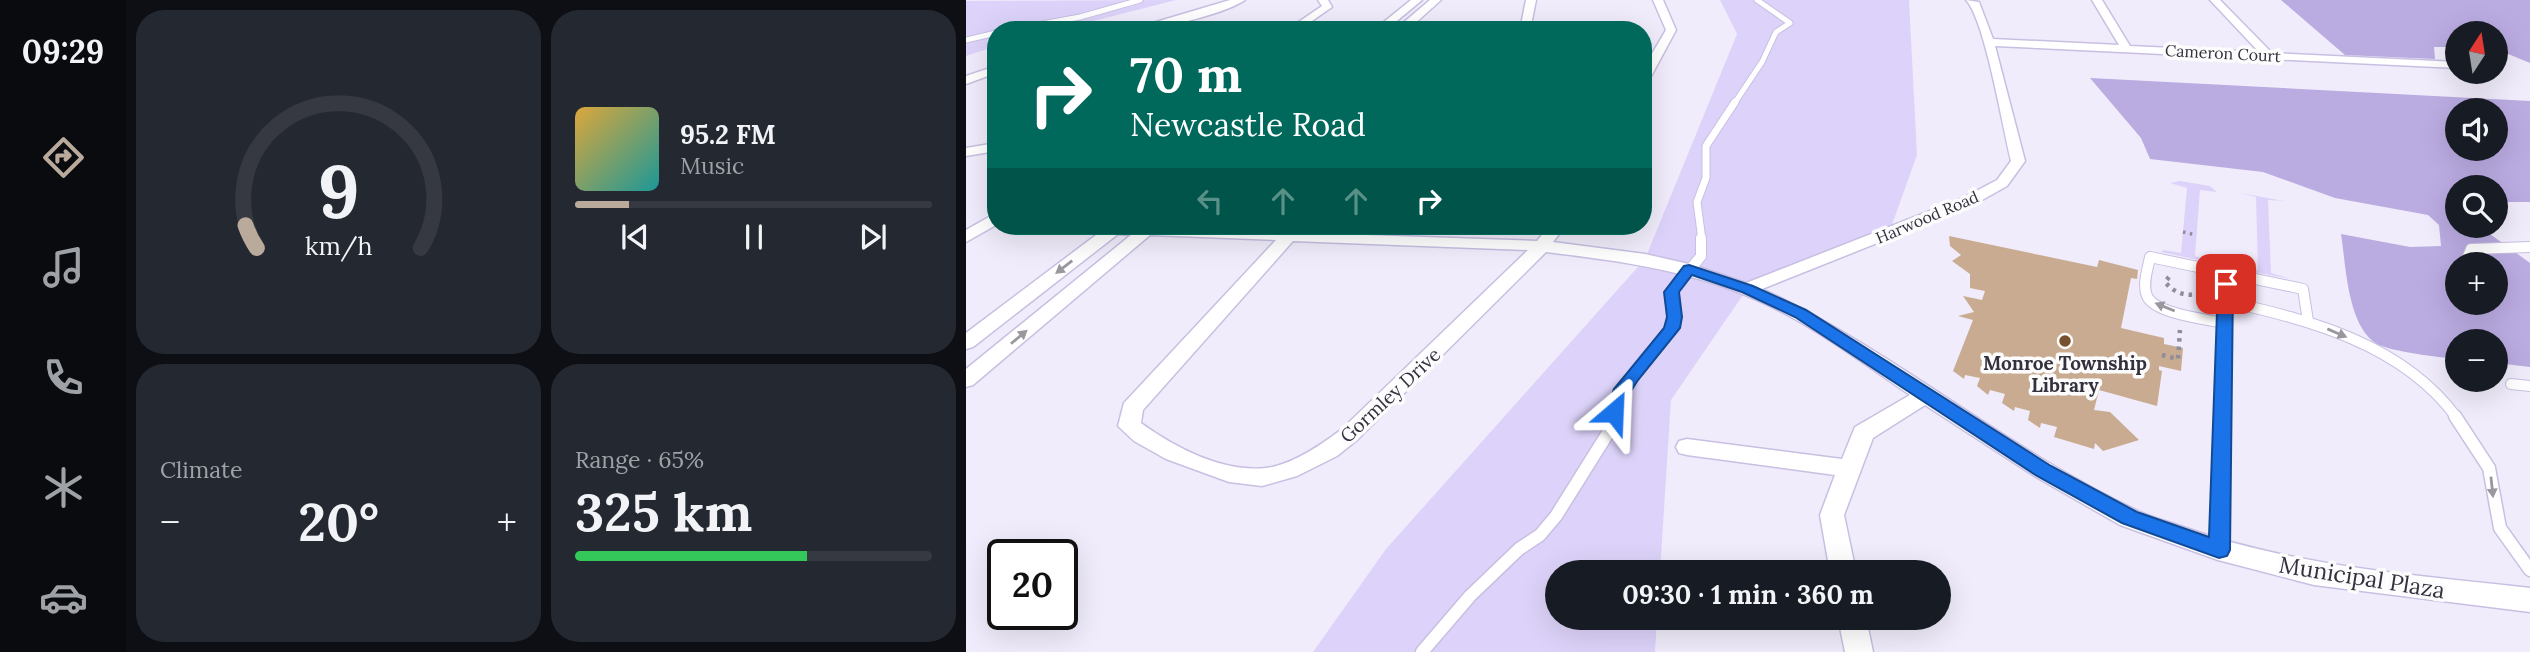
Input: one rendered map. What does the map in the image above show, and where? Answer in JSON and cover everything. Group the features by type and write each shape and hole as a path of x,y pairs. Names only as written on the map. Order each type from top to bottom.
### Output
{"street":[{"path":"1171,21 1240,0"},
{"path":"1306,21 1327,7 1322,0"},
{"path":"1391,21 1417,0"},
{"path":"1412,21 1436,0"},
{"path":"1526,21 1531,0"},
{"path":"1652,64 1671,30 1658,0"},
{"name":"Harwood Road","path":"1747,289 1969,201 2002,183 2018,161 1989,43 1976,4 1971,0"},
{"path":"2097,0 2127,49"},
{"path":"2215,0 2269,56"},
{"name":"Cameron Court","path":"1989,43 2445,64"},
{"path":"966,80 987,72"},
{"path":"966,152 987,148"},
{"path":"966,237 987,224"},
{"path":"966,343 1106,235"},
{"path":"966,380 1141,235"},
{"name":"Municipal Plaza","path":"1257,235 1542,246 1645,259 1689,269 1747,289 1800,314 2044,471 2129,518 2219,550 2314,574 2530,600"},
{"path":"1542,246 1550,235"},
{"name":"Gormley Drive","path":"1288,237 1132,408 1129,426 1145,439 1186,460 1263,478 1298,465 1334,446 1433,355 1542,246"},
{"path":"1841,560 1832,515 1863,433 1925,395"},
{"path":"1687,447 1848,468"},
{"path":"1854,630 1859,652"}],"lane":[{"path":"1060,21 1140,0"},
{"path":"1422,652 1470,596 1519,550 1540,535 1556,516 1608,433 1621,393 1672,328 1675,317 1672,292 1701,256 1703,246 1697,210 1706,178 1706,146 1762,62 1776,32 1790,23 1757,0"},
{"path":"966,40 987,35"},
{"path":"2470,252 2471,249 2530,247"},
{"path":"2224,323 2161,307 2147,296 2150,257 2303,289 2308,321"},
{"path":"2219,550 2226,273"},
{"path":"2225,301 2308,321 2384,356 2429,386 2441,398 2486,462 2492,479 2495,515 2530,570"},
{"path":"2511,384 2530,386"}],"path":[{"path":"2183,232 2196,234"},
{"path":"2168,261 2174,275 2166,279 2166,285 2183,294 2202,293 2203,287 2197,279 2207,269"},
{"path":"2162,355 2178,359 2183,294"}],"shaded area":[{"path":"1176,0 1093,21 987,21 987,49 966,56 966,1"},
{"path":"1720,0 1909,0 1917,155 1889,233 1747,289 1671,400 1661,560 1545,560 1545,630 1656,630 1655,652 1313,652 1386,549 1645,259 1737,34"},
{"path":"2281,0 2530,0 2530,63 2508,54 2508,21 2445,21 2445,47 2434,47 2435,59 2345,55"},
{"path":"2090,78 2473,98 2445,98 2445,161 2508,161 2508,100 2530,101 2530,202 2508,202 2508,175 2445,175 2445,238 2496,238 2530,263 2530,367 2508,364 2508,329 2445,329 2445,358 2416,354 2377,344 2359,324 2350,294 2341,234 2410,247 2441,246 2439,225 2428,215 2335,198 2263,172 2150,159 2141,138"},
{"path":"2180,181 2210,186 2217,192 2200,190 2195,256 2213,263 2161,252 2164,250 2181,253 2187,188 2170,183"},
{"path":"2240,193 2284,201 2268,200 2271,273 2290,279 2239,269 2258,270 2256,197"}],"building":[{"name":"Monroe Township Library","path":"1949,236 2097,267 2099,260 2138,270 2137,279 2131,278 2121,328 2164,338 2164,344 2183,348 2181,371 2159,366 2162,371 2157,406 2099,390 2094,410 2110,412 2139,440 2103,451 2095,443 2094,449 2054,437 2057,427 2041,423 2040,428 2028,420 2030,411 2015,407 2014,411 2002,403 2005,394 1990,390 1988,395 1977,386 1980,378 1965,375 1964,379 1953,371 1973,320 1958,316 1974,312 1963,296 1982,300 1985,291 1970,288 1970,274 1952,261 1961,255 1950,246"}],"place":[{"name":"Monroe Township Library","path":"2065,341"}],"route":[{"path":"1614,412 1621,393 1632,376 1662,344 1672,328 1675,317 1672,292 1689,269 1747,289 1800,314 2044,471 2129,518 2219,550 2226,284"}]}
